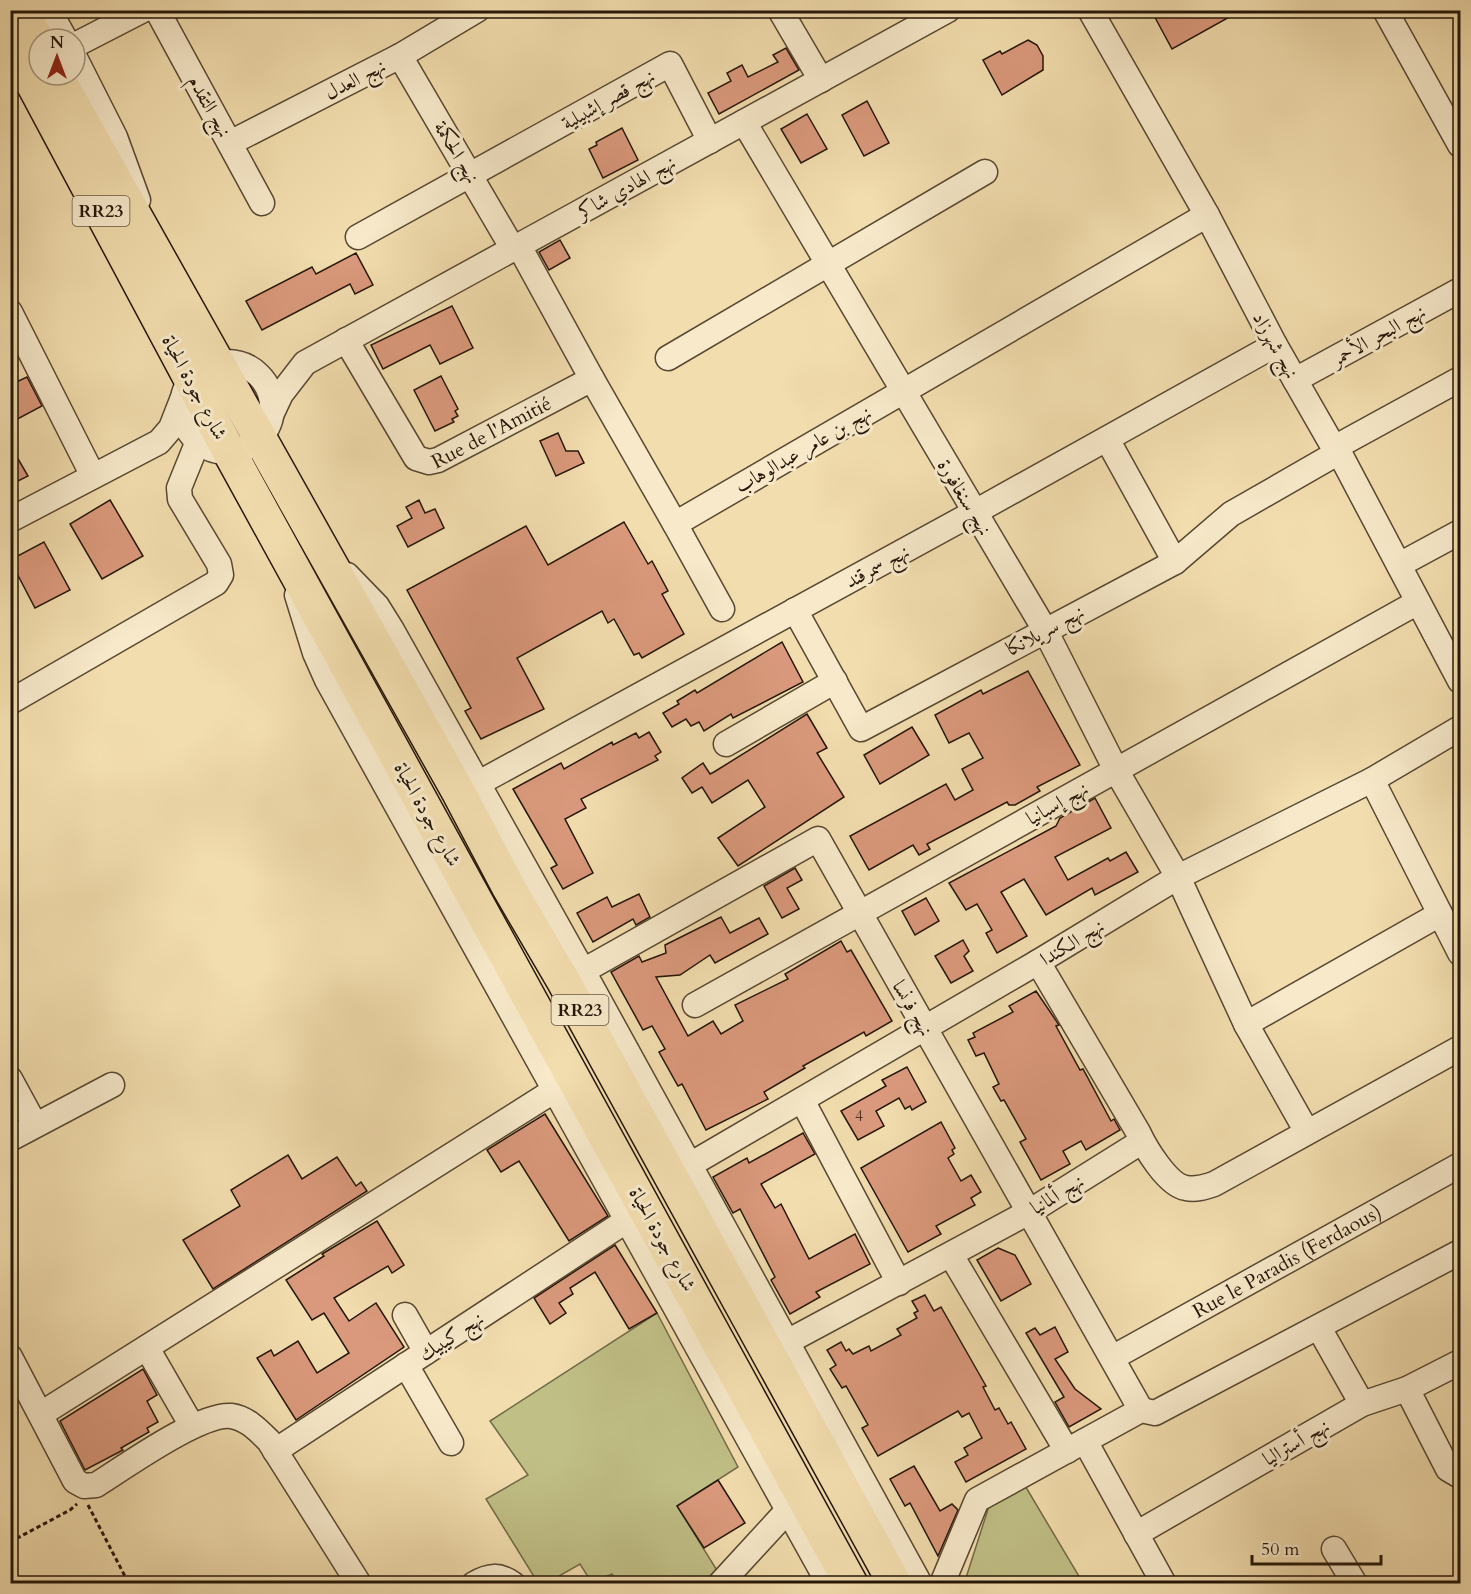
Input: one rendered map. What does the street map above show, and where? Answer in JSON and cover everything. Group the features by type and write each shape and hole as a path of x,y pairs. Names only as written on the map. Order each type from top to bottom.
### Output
{"highway":[{"path":"21,10 30,27"},
{"name":"شارع جودة الحياة","path":"10,41 210,376 267,425 323,550 895,1584"},
{"name":"شارع جودة الحياة","path":"63,87 160,264 210,376 213,450 289,557 851,1584"}],"street":[{"path":"49,10 58,27"},
{"path":"87,39 142,10"},
{"name":"نهج التقدم","path":"157,10 262,203"},
{"name":"نهج العدل","path":"230,142 400,56 477,10"},
{"path":"780,10 821,80"},
{"name":"نهج الهادي شاكر","path":"305,363 948,10"},
{"name":"نهج شهرزاد","path":"1090,10 1207,215 1275,345 1336,450 1461,681"},
{"path":"1385,10 1461,146"},
{"name":"نهج الحكمة","path":"400,56 516,247"},
{"name":"نهج قصر إشبيلية","path":"472,176 669,64 710,141"},
{"path":"87,82 123,153 160,264"},
{"name":"نهج سنغافورة","path":"744,122 1045,630 1116,770 1178,877 1246,1024 1307,1132"},
{"path":"668,358 985,172"},
{"path":"358,237 472,176"},
{"name":"نهج بن عامر عبدالوهاب","path":"675,524 1207,215"},
{"path":"516,247 722,609"},
{"name":"نهج البحر الأحمر","path":"1295,380 1461,290"},
{"path":"10,312 93,476"},
{"name":"Rue de l'Amitié","path":"346,340 416,458 421,461 438,460 592,380"},
{"name":"نهج سمرقند","path":"477,784 1275,345"},
{"path":"10,520 159,442 179,411 210,376 305,363"},
{"path":"159,442 213,450 247,448 267,425 281,394 305,363"},
{"name":"نهج سريلانكا","path":"795,610 861,729 1174,562 1231,514 1336,450 1461,379"},
{"path":"1107,439 1174,562"},
{"path":"10,702 216,583 221,575 219,564 180,499 180,488 213,450"},
{"path":"1399,565 1461,532"},
{"path":"323,550 377,606 583,971 688,1166 920,1584"},
{"path":"289,557 298,600 315,653 327,680 829,1584"},
{"name":"نهج إسبانيا","path":"695,1005 1418,602"},
{"path":"726,744 835,681"},
{"name":"نهج الكندا","path":"688,1166 1038,962 1178,877 1372,780 1461,728"},
{"path":"1372,780 1461,953"},
{"name":"نهج فرنسا","path":"583,971 818,839 1141,1410"},
{"path":"1246,1024 1440,914"},
{"path":"1038,962 1138,1132 1141,1142 1172,1181 1184,1188 1199,1189 1214,1184 1461,1048"},
{"path":"10,1079 35,1125"},
{"path":"10,1139 112,1085"},
{"path":"41,1414 555,1090"},
{"path":"802,1100 899,1283"},
{"name":"نهج ألمانيا","path":"787,1342 1029,1212 1141,1142"},
{"name":"Rue le Paradis (Ferdaous)","path":"1112,1358 1461,1165"},
{"name":"نهج كيبيك","path":"275,1451 626,1221"},
{"path":"946,1575 977,1500 1141,1410 1155,1413 1461,1252"},
{"path":"951,1255 1136,1534 1164,1584"},
{"path":"405,1315 426,1352"},
{"path":"1319,1328 1362,1404"},
{"path":"147,1347 192,1426"},
{"path":"10,1358 75,1481 85,1486 96,1485 192,1426 213,1418 232,1416 256,1427 275,1451 359,1584"},
{"name":"نهج أستراليا","path":"1136,1534 1362,1404 1407,1389 1461,1362"},
{"path":"406,1365 452,1443"},
{"path":"1407,1389 1448,1469 1461,1476"},
{"path":"720,1584 788,1510"},
{"path":"1334,1549 1354,1584"},
{"path":"474,1584 486,1577 502,1576 513,1584"}],"path":[{"path":"10,1542 70,1510 81,1499 85,1486"},
{"path":"85,1486 90,1513 129,1584"}],"shaded area":[{"path":"657,1313 738,1467 677,1506 718,1572 707,1583 618,1583 612,1574 592,1583 580,1564 547,1583 538,1583 486,1499 528,1475 490,1421"},
{"path":"1024,1484 1083,1583 964,1584 990,1503"}],"building":[{"path":"1151,10 1242,10 1172,49"},
{"path":"1028,40 1037,45 1043,56 1043,70 1002,95 983,60 1000,51 1002,54"},
{"path":"786,48 799,70 719,114 708,93 731,81 727,73 742,65 748,77 778,62 773,55"},
{"path":"867,101 889,143 864,156 842,115"},
{"path":"807,114 827,149 801,163 781,129"},
{"path":"622,128 638,160 603,178 589,149 597,145 596,142"},
{"path":"560,240 570,258 549,270 539,252"},
{"path":"356,253 373,285 355,294 350,284 262,330 246,301 312,267 316,274"},
{"path":"452,306 473,348 440,364 430,345 383,369 371,345"},
{"path":"441,376 458,409 455,411 458,416 452,419 454,422 435,431 414,390"},
{"path":"27,377 42,406 10,423 10,385"},
{"path":"558,433 566,451 578,451 584,463 556,476 540,441"},
{"path":"10,445 28,476 10,485"},
{"path":"110,500 143,556 102,579 70,524"},
{"path":"419,500 425,513 435,509 444,528 408,547 397,526 412,518 406,507"},
{"path":"624,522 648,564 652,561 668,591 662,594 684,634 642,658 639,653 634,655 614,619 608,623 602,611 517,658 544,709 481,739 465,711 471,708 407,590 526,526 548,565"},
{"path":"44,542 70,590 35,608 10,560"},
{"path":"782,642 803,682 733,718 731,714 704,731 699,722 691,726 686,719 672,727 663,713 679,704 677,701 695,690 697,693"},
{"path":"1028,671 1080,765 1037,787 1040,791 1015,805 1009,805 1007,802 927,844 930,849 919,855 913,845 869,870 850,836 946,784 955,800 973,790 962,769 983,758 969,733 949,743 935,715 981,690 983,694"},
{"path":"807,714 827,748 817,753 844,797 738,866 718,838 765,807 748,780 712,803 702,787 692,793 682,778 703,763 710,774 714,772"},
{"path":"912,727 929,755 880,784 864,755"},
{"path":"649,732 661,752 655,756 658,760 581,799 586,808 565,819 593,873 563,889 551,868 557,865 513,789 561,763 564,769 612,742 613,745 636,733 639,738"},
{"path":"1095,798 1111,828 1055,857 1068,880 1108,858 1110,861 1126,852 1138,872 1095,895 1092,888 1046,915 1024,879 1001,892 1027,936 997,953 986,933 992,930 977,904 966,910 949,883 1056,826 1060,818"},
{"path":"795,868 802,880 787,888 799,909 782,918 764,886"},
{"path":"639,894 650,917 636,925 633,919 593,942 577,913 607,897 612,907"},
{"path":"926,898 939,921 915,935 902,911"},
{"path":"721,917 730,933 759,918 768,934 715,963 710,955 680,975 656,977 688,1036 713,1021 721,1034 743,1021 735,1005 788,979 785,974 841,941 847,952 851,950 892,1021 866,1036 864,1032 803,1066 805,1068 764,1092 768,1099 706,1130 682,1084 678,1086 659,1052 665,1049 652,1026 643,1030 611,972 639,956 642,962 666,953 665,945"},
{"path":"963,940 969,951 964,956 973,971 951,983 935,956"},
{"path":"1036,991 1059,1025 1056,1026 1080,1070 1083,1069 1111,1121 1114,1119 1120,1130 1086,1150 1081,1141 1063,1151 1070,1164 1041,1180 1020,1142 1026,1139 1004,1100 1001,1101 993,1087 999,1084 984,1053 976,1056 968,1040 975,1037 973,1033 1013,1012 1009,1006"},
{"path":"907,1067 926,1102 912,1110 910,1106 905,1109 899,1098 876,1111 884,1126 858,1140 841,1111 886,1086 882,1080"},
{"path":"545,1114 608,1216 569,1241 519,1161 501,1172 487,1150"},
{"path":"941,1122 955,1148 952,1150 954,1154 948,1158 961,1181 971,1175 981,1192 971,1198 975,1205 936,1226 941,1234 908,1252 861,1168"},
{"path":"803,1133 815,1154 761,1184 775,1208 781,1204 809,1259 855,1234 870,1264 816,1292 820,1297 790,1314 771,1280 775,1277 740,1209 733,1213 713,1177 747,1158 749,1163"},
{"path":"288,1155 302,1179 337,1157 356,1186 361,1182 367,1191 213,1289 183,1240 240,1206 231,1190"},
{"path":"377,1221 404,1265 392,1273 388,1266 334,1298 349,1321 376,1303 404,1347 296,1420 257,1358 271,1350 274,1356 298,1341 317,1373 349,1353 324,1313 312,1320 286,1280 324,1256 322,1254"},
{"path":"615,1245 657,1313 629,1329 595,1272 570,1288 573,1294 559,1303 566,1313 550,1324 534,1298"},
{"path":"998,1248 1015,1255 1031,1284 1001,1301 977,1260"},
{"path":"925,1295 934,1311 941,1307 986,1386 983,1387 995,1410 999,1408 1008,1424 1011,1422 1026,1449 966,1482 955,1462 968,1455 964,1448 982,1438 969,1413 962,1417 958,1411 878,1456 862,1428 868,1425 846,1386 842,1388 830,1369 836,1365 827,1350 841,1342 846,1351 849,1349 853,1354 869,1346 871,1351 901,1335 897,1329 917,1318 914,1313 918,1311 912,1301"},
{"path":"1055,1327 1068,1352 1055,1359 1075,1389 1101,1409 1069,1427 1055,1402 1064,1397 1026,1333 1035,1328 1040,1335"},
{"path":"143,1369 157,1395 147,1401 158,1422 147,1428 149,1432 121,1448 123,1450 85,1470 60,1421"},
{"path":"914,1466 940,1511 952,1504 958,1510 938,1556 910,1503 905,1506 890,1479"},
{"path":"718,1480 745,1523 704,1548 677,1506"}]}
